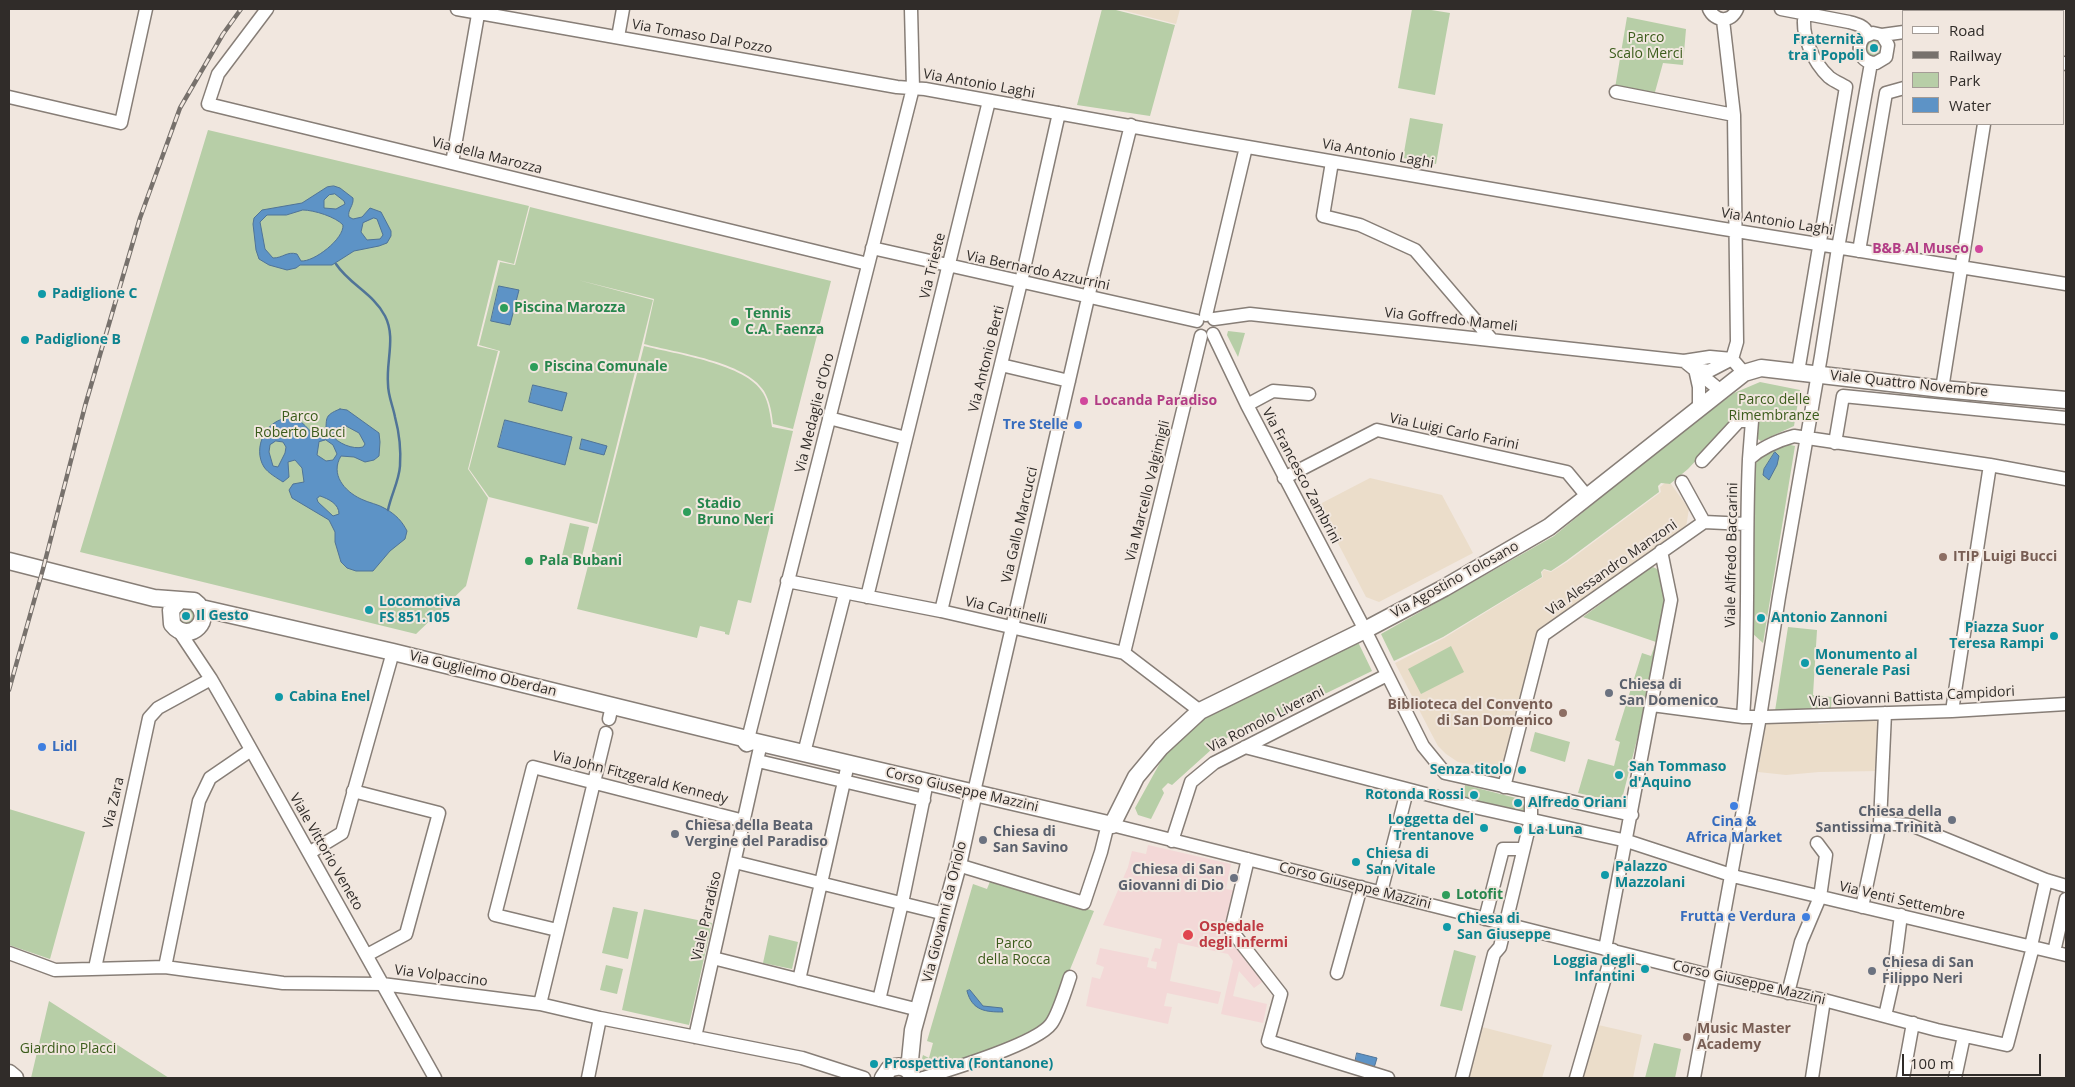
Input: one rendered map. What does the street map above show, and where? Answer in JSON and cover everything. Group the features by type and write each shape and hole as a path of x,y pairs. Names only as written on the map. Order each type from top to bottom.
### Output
{"main road":[{"name":"Via Agostino Tolosano","path":"1110,825 1136,777 1161,747 1200,711 1365,630 1444,588 1549,527 1744,373 1760,368 1818,374"},
{"name":"Viale Quattro Novembre","path":"1818,374 1942,389 2066,400"},
{"name":"Via Guglielmo Oberdan","path":"9,561 175,605 184,599 194,601 193,626 221,612 393,652 611,713 751,739"},
{"path":"175,605 170,620 175,628 193,626"},
{"name":"Corso Giuseppe Mazzini","path":"751,739 848,764 1110,825"},
{"name":"Via Giovanni da Oriolo","path":"900,1073 958,865 974,792"},
{"path":"9,1073 15,1078"}],"street":[{"path":"9,97 121,123 146,9"},
{"name":"Via della Marozza","path":"267,9 218,74 208,104 868,264"},
{"name":"Via Tomaso Dal Pozzo","path":"457,9 478,11 897,87 913,88"},
{"path":"618,37 623,9"},
{"name":"Via Medaglie d'Oro","path":"751,739 788,581 913,88 911,9"},
{"path":"1709,9 1714,16 1723,20 1732,17 1737,9"},
{"path":"1781,9 1860,25 1868,34"},
{"path":"452,163 478,11"},
{"path":"1798,372 1846,87 1830,78 1816,61 1808,42 1804,20 1806,13"},
{"path":"1695,369 1709,372 1732,359 1737,342 1734,114 1723,20"},
{"path":"1876,32 1882,35 1888,42 1889,51 1883,61 1871,63 1862,57 1859,49 1861,40 1868,34 1876,32"},
{"path":"1882,35 1902,32"},
{"path":"1694,1078 1760,717 1838,248 1871,63"},
{"name":"Via Antonio Laghi","path":"913,88 1736,231 2066,284"},
{"path":"1859,251 1886,93 1902,89"},
{"path":"1616,92 1708,111 1734,114"},
{"name":"Via Trieste","path":"867,597 990,101"},
{"name":"Via Antonio Berti","path":"941,611 1021,282 1059,113"},
{"path":"1942,389 1984,125"},
{"name":"Via Gallo Marcucci","path":"974,792 1069,381 1131,126"},
{"name":"Via Marcello Valgimigli","path":"1207,335 1195,327 1205,318 1246,147"},
{"path":"1332,162 1323,216 1360,225 1415,250 1492,340"},
{"name":"Via Bernardo Azzurrini","path":"872,248 1089,297 1205,318"},
{"name":"Via Goffredo Mameli","path":"1205,318 1250,314 1684,360 1710,357 1732,359"},
{"name":"Via Marcello Valgimigli","path":"1124,653 1207,335 1216,329 1205,318"},
{"name":"Via Francesco Zambrini","path":"1207,335 1247,405 1365,630 1423,746 1445,773 1531,794 1632,815"},
{"path":"1732,359 1744,373"},
{"path":"1684,360 1720,391"},
{"path":"1001,364 1069,381"},
{"path":"1695,369 1699,387 1699,407"},
{"path":"1247,405 1273,391 1309,394"},
{"name":"Viale Quattro Novembre","path":"1998,411 2000,393"},
{"name":"Viale Quattro Novembre","path":"1835,443 1843,396 2066,418"},
{"path":"829,418 906,438"},
{"path":"1702,461 1739,421 1752,421 1749,459"},
{"name":"Via Luigi Carlo Farini","path":"1284,478 1377,430 1567,472 1586,496"},
{"path":"1749,459 1759,449 1794,436 1990,465 2066,479"},
{"name":"Viale Alfredo Baccarini","path":"1743,717 1746,661 1746,524 1749,459"},
{"path":"1952,711 1990,465"},
{"path":"1682,482 1704,522 1746,524"},
{"name":"Via Alessandro Manzoni","path":"1504,787 1543,634 1704,522"},
{"path":"1576,1078 1609,950 1626,841 1671,600 1661,551"},
{"name":"Via Cantinelli","path":"788,581 941,611 1124,653 1200,711"},
{"path":"804,753 845,593"},
{"name":"Viale Vittorio Veneto","path":"193,626 211,679 367,955 433,1077"},
{"path":"308,853 342,833 393,652"},
{"name":"Via Romolo Liverani","path":"1172,841 1190,782 1214,763 1387,675"},
{"name":"Via Zara","path":"95,968 149,718 158,708 211,679"},
{"name":"Via Giovanni Battista Campidori","path":"1652,705 1743,717 1760,717 1885,714 2066,704"},
{"path":"1862,907 1880,823 1885,714"},
{"path":"540,1004 606,733"},
{"name":"Viale Paradiso","path":"695,1037 758,760 751,739"},
{"name":"Via Venti Settembre","path":"1245,747 1471,806 1626,841 1731,875 2060,953"},
{"path":"165,967 200,801 210,778 251,750"},
{"name":"Corso Giuseppe Mazzini","path":"758,760 924,800"},
{"path":"799,980 848,764"},
{"name":"Via John Fitzgerald Kennedy","path":"557,930 495,915 533,767 744,820"},
{"path":"879,1000 902,903 927,782"},
{"path":"1382,892 1407,790"},
{"path":"353,791 439,813 406,934 367,955"},
{"path":"1462,1078 1494,954 1500,947 1504,923 1531,819 1531,794"},
{"path":"1880,823 1911,824 2046,880 2066,886"},
{"path":"958,865 1084,902 1110,825"},
{"name":"Corso Giuseppe Mazzini","path":"1110,825 1713,976 1824,1000 1964,1036 2007,1045 2032,946"},
{"path":"1788,993 1801,942 1820,897 1826,855 1817,843"},
{"path":"1485,919 1503,849 1523,849"},
{"path":"1248,859 1230,930 1281,994 1268,1041 1388,1078"},
{"path":"735,862 945,914"},
{"path":"2032,946 2046,880"},
{"path":"1336,973 1361,887"},
{"path":"2060,953 2066,899"},
{"path":"1885,1016 1892,985 1901,915"},
{"name":"Via Volpaccino","path":"9,953 55,970 165,967 282,983 382,984 540,1004 600,1018 802,1058 864,1078"},
{"path":"713,958 919,1010"},
{"path":"923,1078 966,1065 1033,1037 1051,1024 1070,977"},
{"path":"1812,1078 1824,1000"},
{"path":"588,1078 600,1018"},
{"path":"1903,1078 1913,1023"},
{"path":"1955,1078 1964,1036"}],"shaded area":[{"path":"1118,9 1180,9 1176,24"},
{"path":"1370,478 1442,495 1473,553 1379,602 1366,597 1318,505"},
{"path":"1665,483 1671,484 1689,509 1686,527 1540,631 1503,771 1458,762 1446,754 1438,746 1395,663 1444,638 1543,577 1542,572 1544,570 1551,572 1567,562 1661,492 1660,487"},
{"path":"1882,720 1879,771 1819,772 1786,775 1758,772 1766,723 1816,721 1819,724"},
{"name":"Ospedale degli Infermi","path":"1148,845 1231,864 1226,889 1237,891 1228,931 1265,980 1254,988 1239,971 1233,996 1267,1004 1263,1023 1221,1014 1233,961 1228,954 1178,943 1170,981 1221,992 1218,1004 1167,993 1164,1006 1172,1007 1168,1024 1086,1006 1092,977 1100,979 1104,967 1096,964 1100,948 1149,958 1147,967 1156,969 1157,962 1151,961 1155,948 1160,949 1162,939 1103,925 1128,867 1132,851 1146,854"},
{"path":"1594,1024 1642,1035 1633,1078 1580,1078"},
{"path":"1478,1026 1552,1045 1542,1078 1465,1078"}],"green space":[{"path":"1102,9 1112,9 1175,25 1150,116 1077,105"},
{"path":"1412,9 1450,13 1435,95 1398,88"},
{"name":"Parco Scalo Merci","path":"1627,17 1686,29 1683,65 1663,63 1655,92 1615,88"},
{"path":"1868,39 1882,40 1882,56 1868,57 1864,44"},
{"path":"1410,118 1443,124 1436,164 1403,158"},
{"name":"Parco Roberto Bucci","path":"208,130 529,206 514,264 498,260 477,346 498,351 468,469 488,498 466,586 416,634 80,552"},
{"path":"530,207 831,281 793,429 773,424 769,403 764,391 755,381 742,372 709,360 644,344 654,299 578,280 653,300 597,524 489,497 469,469 500,351 479,345 500,262 515,265"},
{"path":"1228,331 1245,333 1238,357 1227,335"},
{"name":"Stadio Bruno Neri","path":"644,346 726,367 742,375 755,383 763,393 768,405 772,427 793,431 751,603 738,600 729,635 725,634 725,632 700,626 697,638 577,609"},
{"name":"Parco delle Rimembranze","path":"1760,382 1800,390 1794,426 1761,441 1756,438 1753,414 1738,416 1688,469 1670,484 1661,483 1658,486 1659,492 1566,561 1551,571 1544,569 1541,572 1542,577 1443,637 1394,661 1381,634 1554,536 1656,452 1734,393"},
{"path":"1782,443 1795,446 1763,643 1752,633 1754,467 1763,451"},
{"path":"570,523 589,527 581,561 562,556"},
{"path":"1653,567 1659,570 1667,600 1662,640 1621,803 1578,793 1588,759 1614,766 1620,742 1615,740 1642,653 1651,656 1656,642 1583,617"},
{"path":"188,607 195,613 194,621 187,625 179,621 178,612 182,608"},
{"path":"1788,627 1817,630 1813,695 1832,697 1831,708 1775,711"},
{"path":"1358,642 1372,671 1300,706 1297,702 1292,702 1289,710 1222,740 1172,785 1168,783 1162,789 1164,793 1151,819 1138,815 1135,808 1166,752 1210,714"},
{"path":"1451,646 1464,672 1421,694 1408,669"},
{"path":"1535,732 1570,742 1565,762 1530,751"},
{"path":"1465,785 1520,799 1525,805 1527,815 1475,801 1479,796 1478,792 1474,790 1469,794 1470,799 1462,801"},
{"path":"9,809 85,832 50,959 9,945"},
{"name":"Parco della Rocca","path":"991,879 1094,911 1048,1023 1012,1042 925,1074 920,1065 923,1055 929,1058 933,1043 927,1041 973,884 987,889"},
{"path":"613,907 638,912 628,959 602,953"},
{"path":"644,909 712,923 689,1025 622,1010"},
{"path":"769,935 798,942 792,969 763,963"},
{"path":"1454,950 1476,956 1462,1011 1440,1006"},
{"path":"606,965 623,969 617,994 600,990"},
{"name":"Giardino Placci","path":"49,1001 169,1078 31,1078"},
{"path":"1654,1043 1681,1049 1675,1078 1645,1078"}],"water":[{"path":"334,186 340,188 353,198 349,217 353,219 362,217 370,208 381,212 391,231 391,236 387,243 354,251 332,265 300,265 287,270 269,265 259,259 256,250 254,218 262,210 302,203 327,187","holes":["335,194 345,204 336,209 324,208 324,200 329,195","303,210 319,213 340,222 343,225 342,231 334,243 313,258 301,261 297,254 294,253 273,258 265,249 260,222 267,215 286,215","374,218 377,219 383,235 380,239 367,240 361,232 363,223"]},
{"path":"499,286 519,290 510,325 491,321"},
{"path":"533,385 567,393 562,411 529,402"},
{"path":"340,409 347,410 379,433 380,442 379,456 374,460 365,462 354,457 341,456 337,469 340,481 355,496 383,507 393,514 401,521 407,531 405,539 390,551 373,571 356,571 347,568 341,562 335,542 335,532 329,520 292,498 289,490 293,484 304,482 302,468 295,460 288,462 289,477 283,482 264,467 261,459 261,443 268,428 274,423 282,419 295,419 318,437 325,435 328,416","holes":["346,426 359,433 365,444 363,447 350,447 334,438 332,435 338,428","326,440 333,445 337,454 333,460 326,461 317,455 319,442","276,441 283,442 286,447 278,467 273,466 269,452 270,445","320,496 330,500 339,510 339,514 333,516 317,499"]},
{"path":"505,420 572,437 565,465 498,447"},
{"path":"582,439 607,446 604,455 580,449"},
{"path":"1775,452 1779,456 1777,465 1769,480 1763,475 1764,469"},
{"path":"970,990 983,1006 1002,1008 1003,1012 985,1011 976,1006 969,998 967,991"},
{"path":"1357,1053 1377,1058 1374,1068 1355,1063"}],"waterway":[{"path":"336,264 341,271 375,301 385,316 390,332 388,388 398,429 400,460 398,477 388,510"}],"railway":[{"path":"9,690 43,569 85,406 140,218 180,108 223,34 241,9"}],"place":[{"name":"Fraternità tra i Popoli","path":"1874,48"},
{"name":"B&B Al Museo","path":"1979,249"},
{"name":"Padiglione C","path":"42,294"},
{"name":"Piscina Marozza","path":"504,308"},
{"name":"Tennis C.A. Faenza","path":"735,322"},
{"name":"Padiglione B","path":"25,340"},
{"name":"Piscina Comunale","path":"534,367"},
{"name":"Locanda Paradiso","path":"1084,401"},
{"name":"Tre Stelle","path":"1078,425"},
{"name":"Stadio Bruno Neri","path":"687,512"},
{"name":"ITIP Luigi Bucci","path":"1943,557"},
{"name":"Pala Bubani","path":"529,561"},
{"name":"Locomotiva FS 851.105","path":"369,610"},
{"name":"Il Gesto","path":"186,616"},
{"name":"Antonio Zannoni","path":"1761,618"},
{"name":"Piazza Suor Teresa Rampi","path":"2054,636"},
{"name":"Monumento al Generale Pasi","path":"1805,663"},
{"name":"Chiesa di San Domenico","path":"1609,693"},
{"name":"Cabina Enel","path":"279,697"},
{"name":"Biblioteca del Convento di San Domenico","path":"1563,713"},
{"name":"Lidl","path":"42,747"},
{"name":"Senza titolo","path":"1522,770"},
{"name":"San Tommaso d'Aquino","path":"1619,775"},
{"name":"Rotonda Rossi","path":"1474,795"},
{"name":"Alfredo Oriani","path":"1518,803"},
{"name":"Cina & Africa Market","path":"1734,806"},
{"name":"Chiesa della Santissima Trinità","path":"1952,820"},
{"name":"Loggetta del Trentanove","path":"1484,828"},
{"name":"La Luna","path":"1518,830"},
{"name":"Chiesa della Beata Vergine del Paradiso","path":"675,834"},
{"name":"Chiesa di San Savino","path":"983,840"},
{"name":"Chiesa di San Vitale","path":"1356,862"},
{"name":"Palazzo Mazzolani","path":"1605,875"},
{"name":"Chiesa di San Giovanni di Dio","path":"1234,878"},
{"name":"Lotofit","path":"1446,895"},
{"name":"Frutta e Verdura","path":"1806,917"},
{"name":"Chiesa di San Giuseppe","path":"1447,927"},
{"name":"Ospedale degli Infermi","path":"1188,935"},
{"name":"Loggia degli Infantini","path":"1645,969"},
{"name":"Chiesa di San Filippo Neri","path":"1872,971"},
{"name":"Music Master Academy","path":"1687,1037"},
{"name":"Prospettiva (Fontanone)","path":"874,1064"}]}
